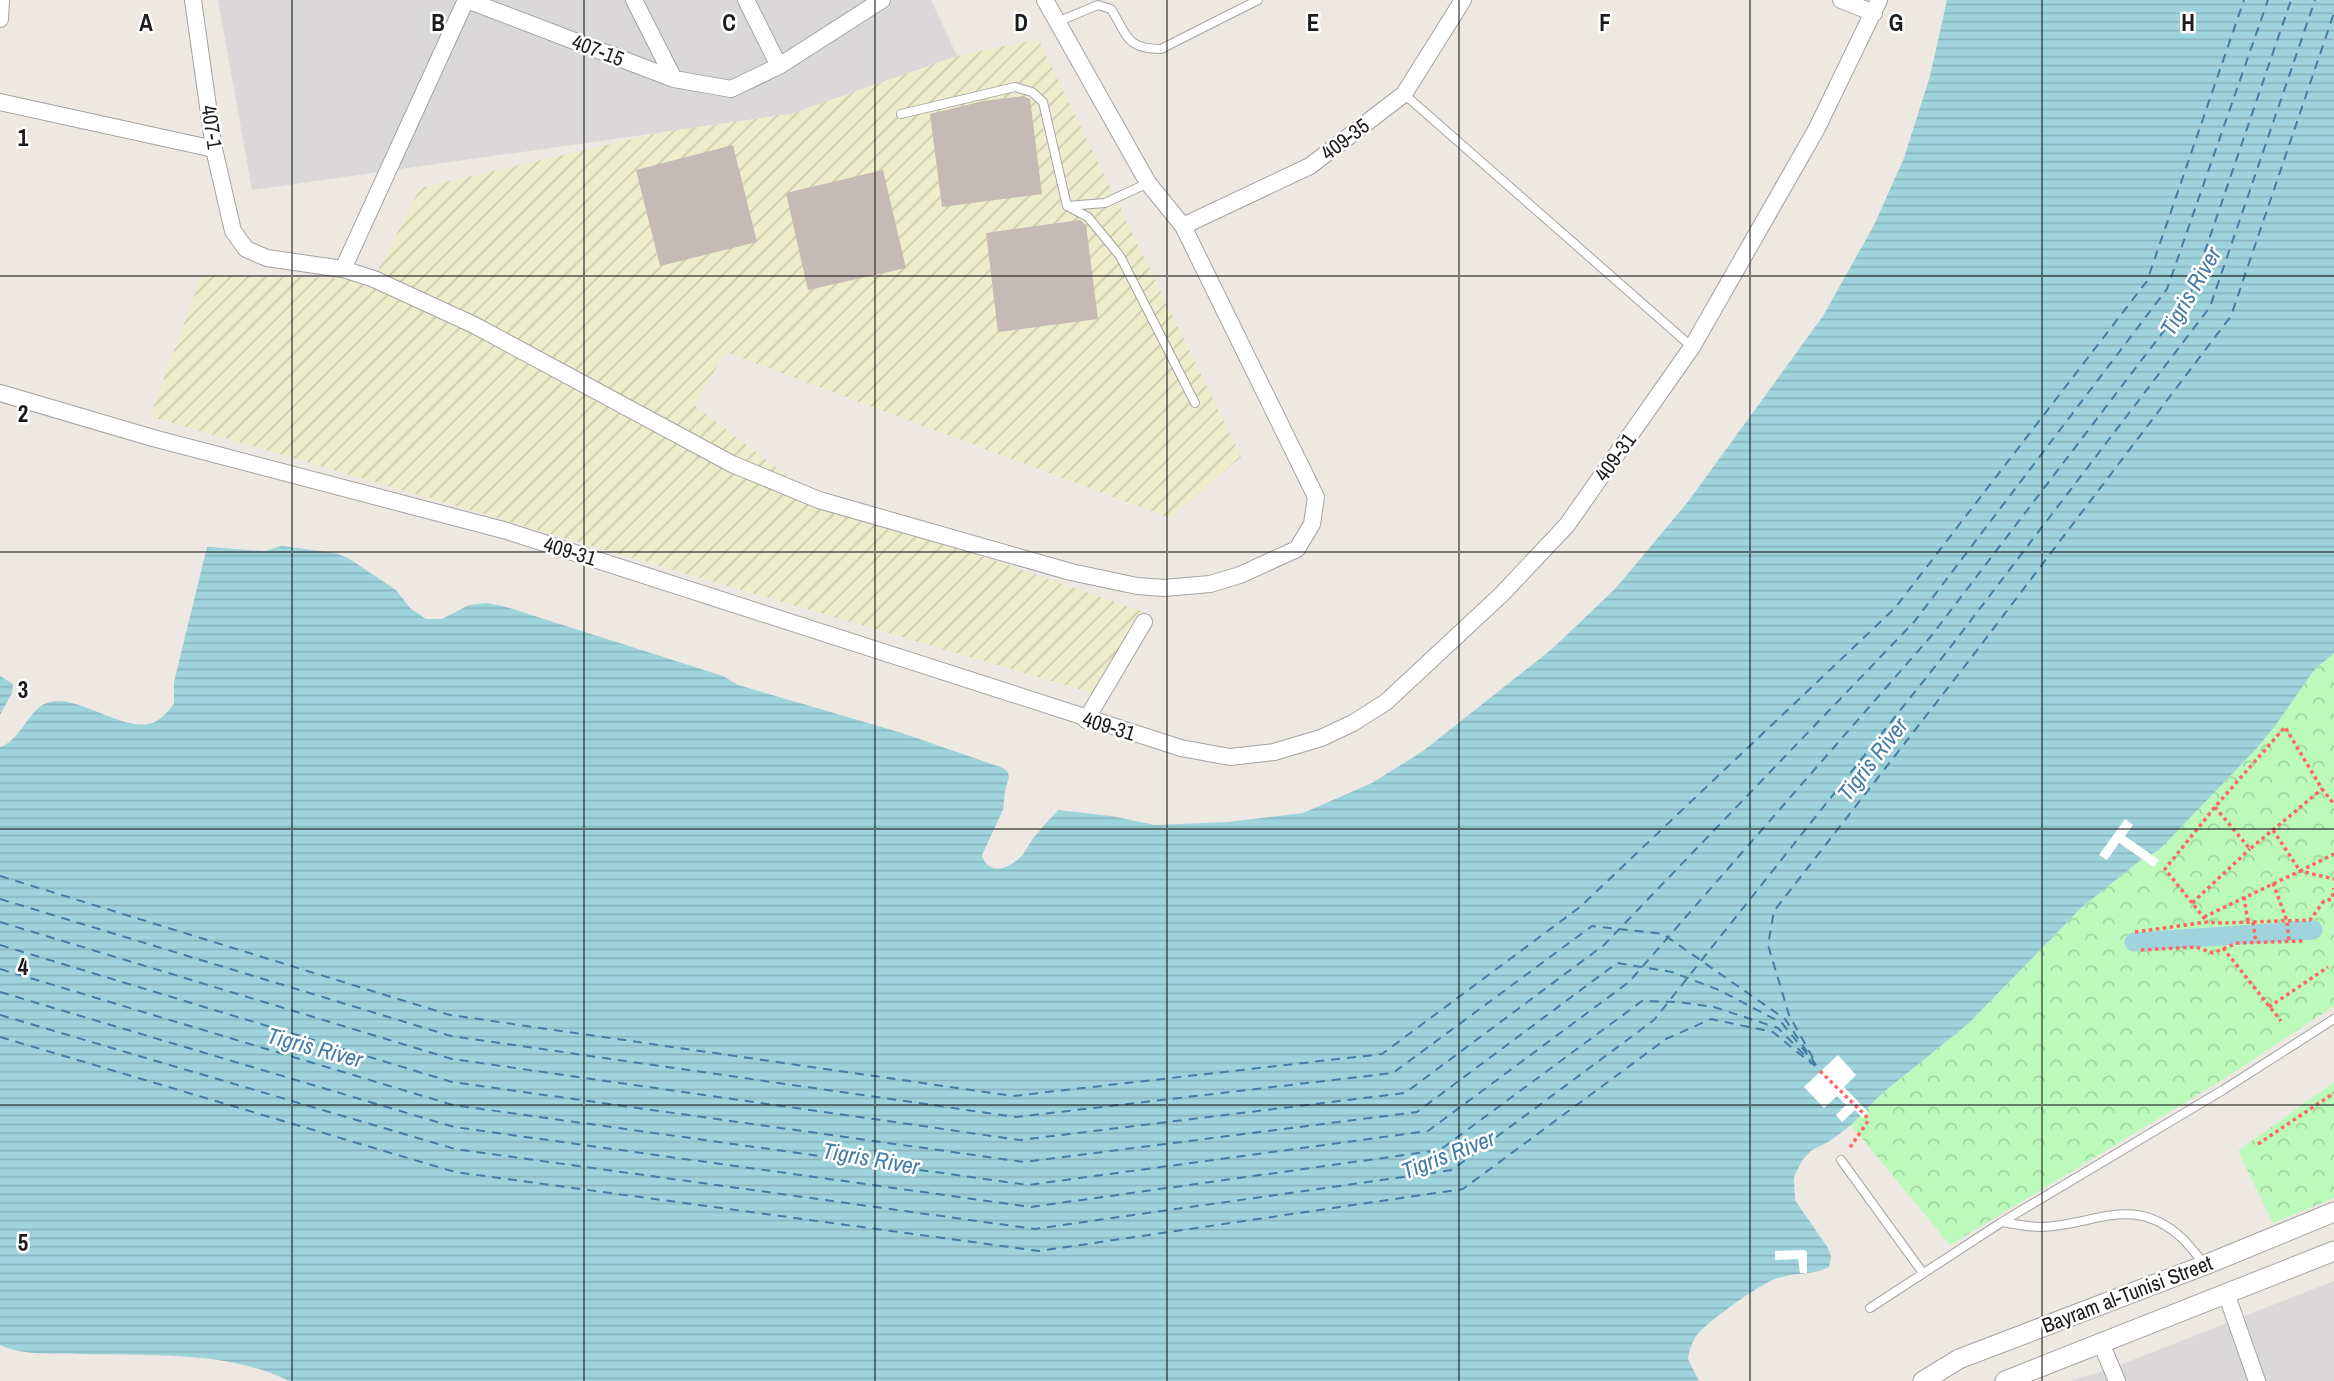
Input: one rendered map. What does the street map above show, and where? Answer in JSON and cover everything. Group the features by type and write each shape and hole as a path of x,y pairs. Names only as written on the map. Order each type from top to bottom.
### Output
{"street":[{"path":"0,19 1,0"},
{"name":"407-1","path":"193,0 215,149 233,231 246,249 267,258 343,269"},
{"path":"467,0 343,269 374,279 474,325 732,464 819,500 1071,572 1138,586 1164,588 1210,584 1240,575 1297,549 1312,524 1316,498 1183,226 1148,183 1045,0"},
{"name":"407-15","path":"467,0 674,79 731,89 779,66"},
{"path":"635,0 674,79"},
{"path":"746,0 779,66 865,5 882,0"},
{"name":"409-35","path":"1183,226 1310,166 1404,94 1463,0"},
{"path":"1841,0 1876,6"},
{"name":"409-31","path":"0,393 153,438 507,531 1086,720 1181,748 1230,757 1274,752 1321,738 1353,723 1386,702 1492,604 1567,525 1692,347 1816,130 1876,6"},
{"path":"0,102 215,149"},
{"path":"1086,720 1144,622"},
{"name":"Bayram al-Tunisi Street","path":"1923,1381 1959,1359 2205,1265 2334,1212"},
{"name":"Bayram al-Tunisi Street","path":"2008,1380 2334,1251"},
{"path":"2226,1293 2257,1381"},
{"path":"2101,1343 2117,1381"}],"lane":[{"path":"1057,22 1098,5 1111,9 1133,45 1143,49 1161,48 1258,0"},
{"path":"901,114 1015,87 1032,92 1043,102 1067,206 1088,217 1120,256 1195,403"},
{"path":"1404,94 1692,347"},
{"path":"1067,206 1105,203 1148,183"},
{"path":"1870,1308 2003,1222 2223,1090 2334,1019"},
{"path":"1842,1160 1923,1273"},
{"path":"2003,1222 2041,1227 2106,1214 2131,1213 2168,1228 2184,1240 2205,1265"}],"path":[{"path":"2205,919 2165,869 2285,727 2334,804"},
{"path":"2192,903 2250,849 2322,789"},
{"path":"2215,807 2250,849"},
{"path":"2273,830 2300,871 2334,879"},
{"path":"2205,919 2244,897 2334,855"},
{"path":"2273,883 2287,924 2288,939"},
{"path":"2135,932 2205,919 2287,924 2311,920 2324,901 2332,899 2334,888"},
{"path":"2244,897 2254,928 2255,941"},
{"path":"2141,950 2196,947 2213,953 2237,943 2288,939 2303,941"},
{"path":"2223,948 2281,1021"},
{"path":"2269,1007 2328,967"},
{"path":"1821,1071 1866,1115 1867,1121 1842,1160"},
{"path":"2258,1143 2334,1093"}],"shaded area":[{"path":"218,0 931,0 957,56 791,114 252,190"},
{"path":"2334,1281 2334,1381 2071,1381 2112,1368"}],"green space":[{"path":"1038,39 1241,457 1170,518 726,352 694,405 819,500 1144,612 1096,694 150,416 202,275 374,279 420,188 663,132 791,114 957,56"},
{"path":"2334,653 2334,1006 2227,1077 1950,1245 1851,1125 1880,1095 1968,1024 2081,908 2142,859 2159,850 2257,748 2314,670"},
{"path":"2334,1082 2334,1198 2273,1223 2238,1151"}],"water":[{"name":"Tigris River","path":"1947,0 2334,0 2334,653 2314,670 2257,748 2159,850 2142,859 2081,908 1968,1024 1880,1095 1851,1125 1830,1141 1812,1150 1803,1159 1794,1177 1795,1200 1828,1248 1831,1257 1829,1267 1775,1279 1709,1324 1695,1338 1688,1356 1699,1381 289,1381 265,1371 214,1359 160,1355 39,1353 9,1349 0,1345 0,747 16,736 33,713 48,702 80,705 127,723 148,724 163,716 174,704 174,682 207,547 265,551 282,546 335,553 348,558 396,590 410,608 426,619 442,619 469,605 487,603 503,606 723,676 738,685 902,733 1003,768 1009,777 1003,810 982,855 985,862 995,868 1007,866 1019,858 1058,810 1111,816 1155,825 1228,822 1303,813 1372,783 1423,751 1552,649 1615,589 1687,503 1823,316 1874,225 1904,158 1930,76"},
{"path":"0,676 13,684 12,693 0,715"}],"pier":[{"path":"2125,819 2133,825 2125,836 2159,860 2154,867 2119,843 2107,860 2099,855"},
{"path":"1838,1055 1856,1075 1844,1087 1869,1113 1863,1118 1855,1110 1842,1122 1836,1115 1846,1105 1837,1096 1824,1108 1804,1087"},
{"path":"1775,1251 1807,1252 1807,1273 1800,1273 1798,1259 1775,1260"}],"building":[{"path":"1023,96 1030,99 1042,194 942,207 930,114 983,101"},
{"path":"733,145 757,242 660,266 636,170"},
{"path":"883,170 906,268 808,290 786,193"},
{"path":"1080,220 1086,225 1098,319 998,332 986,233"}],"waterway":[{"path":"2134,942 2313,930"}],"ferry route":[{"path":"0,876 450,1015 1013,1096 1382,1054 1580,907 1895,608 2147,281 2244,0"},
{"path":"0,922 452,1059 1020,1140 1405,1093 1604,945 1914,622 2167,289 2268,0"},
{"path":"0,969 453,1105 1028,1185 1428,1131 1629,982 1932,635 2189,298 2291,0"},
{"path":"0,1015 455,1149 1035,1229 1452,1170 1654,1020 1949,649 2210,307 2315,0"},
{"path":"1813,1058 1789,1015 1768,945 1774,911 1968,662 2231,316 2334,13"},
{"path":"0,899 451,1036 1016,1117 1393,1073 1592,926 1663,934 1785,1019 1820,1071"},
{"path":"0,945 452,1082 1024,1162 1417,1112 1617,963 1672,972 1719,990 1782,1023 1811,1059"},
{"path":"0,992 454,1127 1031,1207 1440,1150 1642,1001 1714,1007 1778,1028 1817,1068"},
{"path":"0,1037 455,1172 1039,1251 1463,1189 1666,1039 1711,1019 1773,1032 1812,1064"}]}
